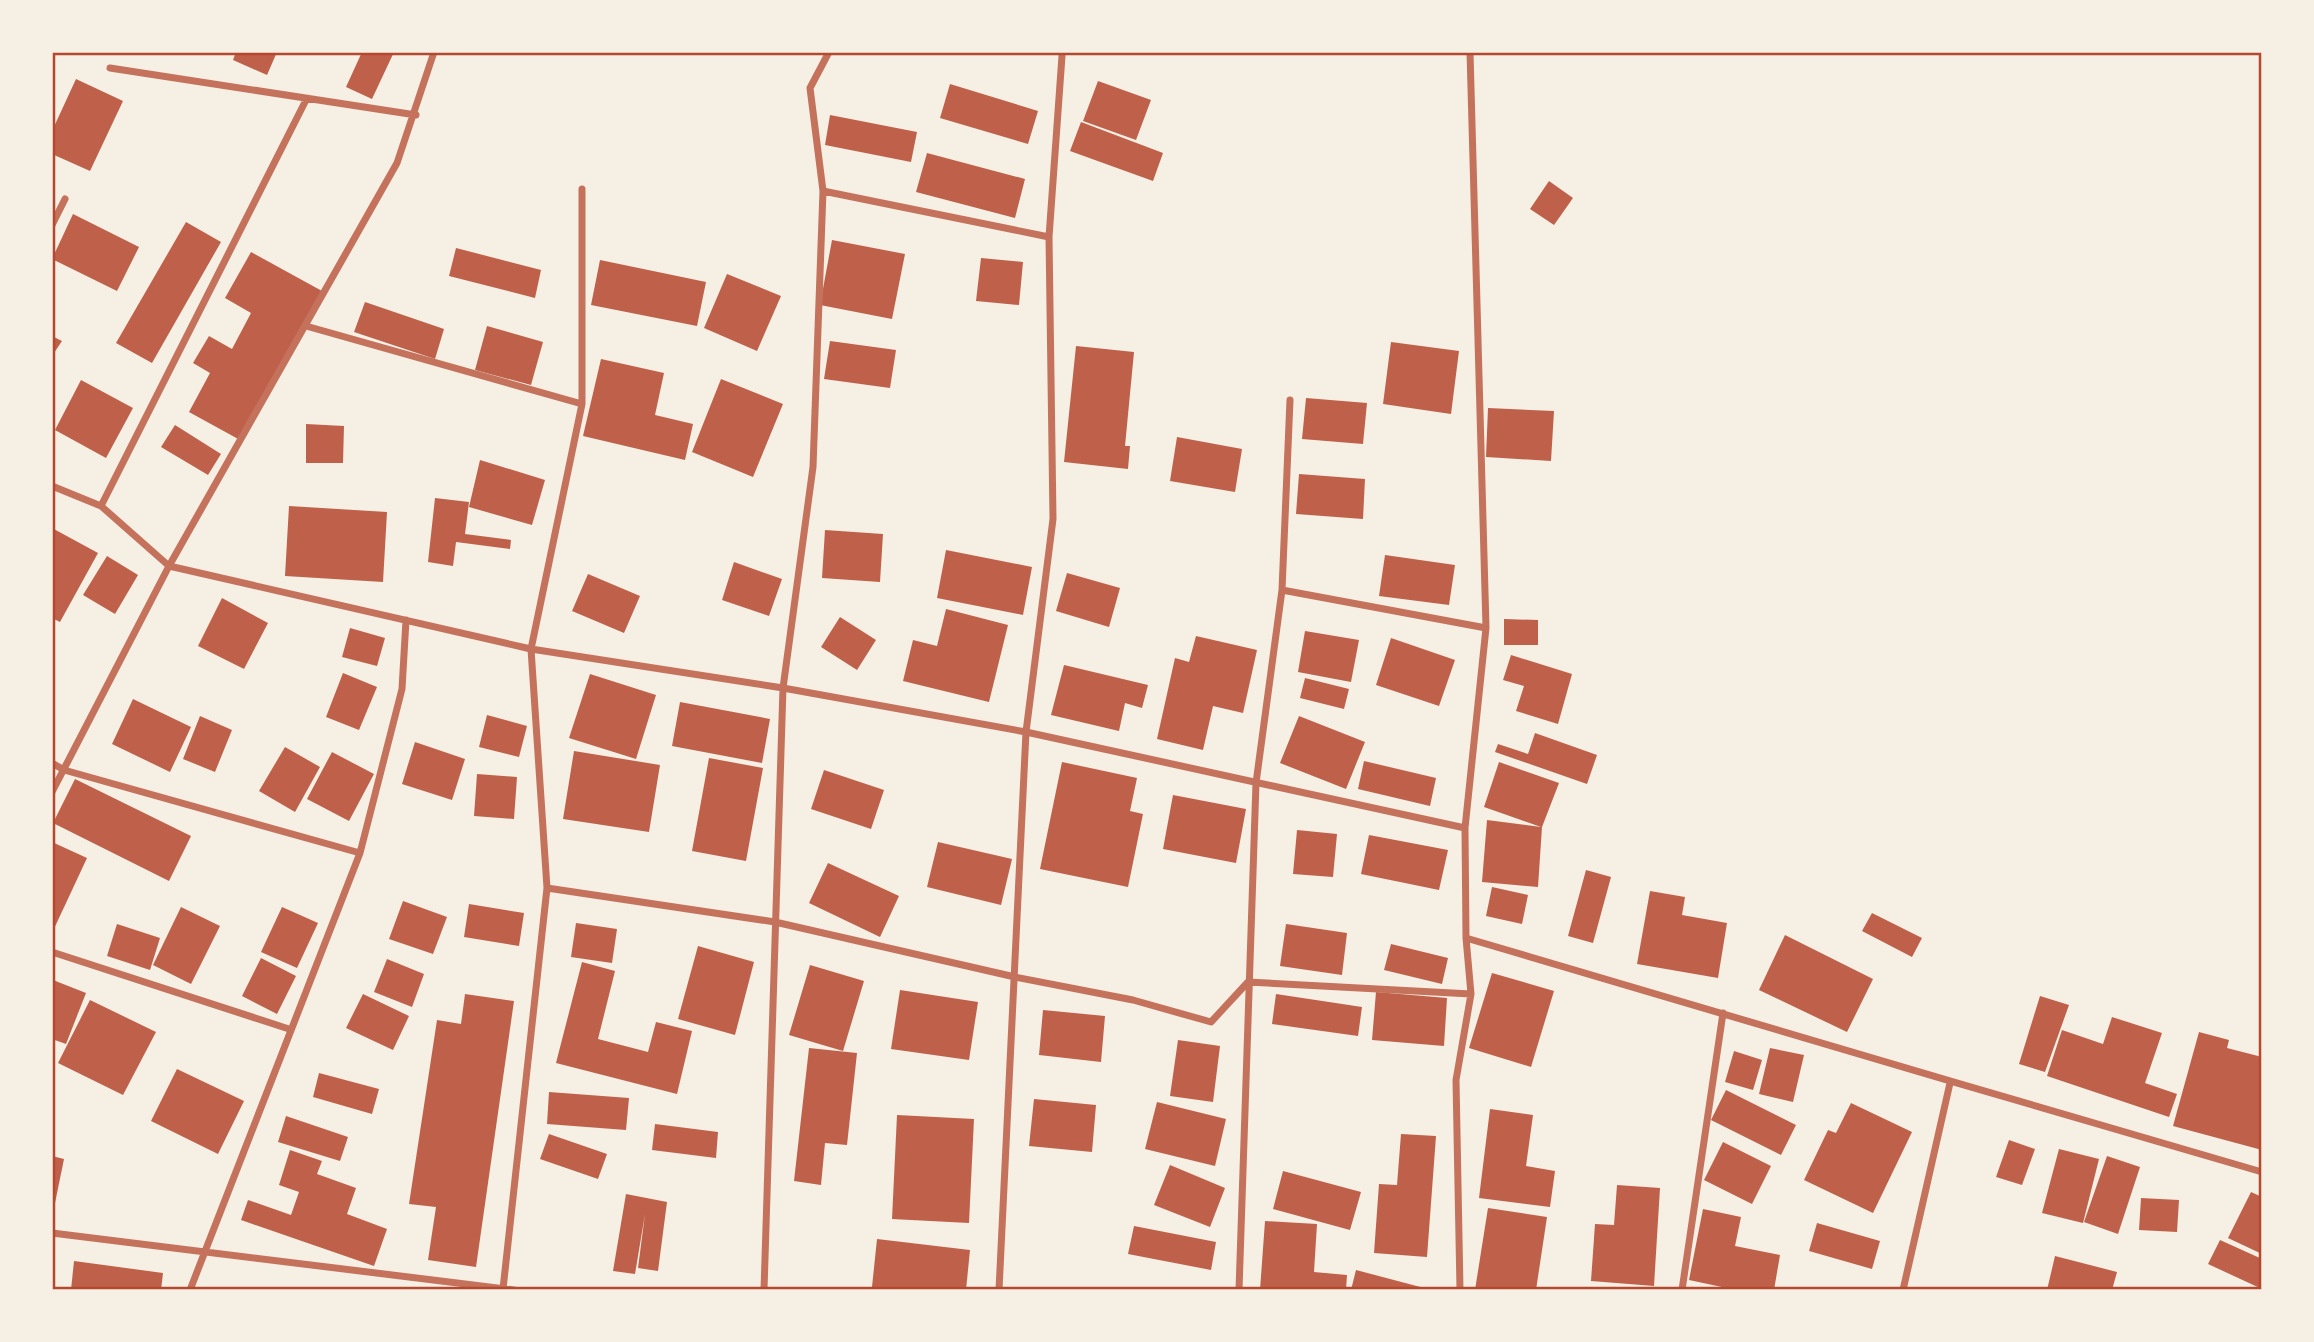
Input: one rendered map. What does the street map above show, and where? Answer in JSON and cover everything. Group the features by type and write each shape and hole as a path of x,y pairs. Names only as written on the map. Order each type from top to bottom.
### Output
{"street":[{"path":"52,792 169,566 397,163 416,115 434,52"},
{"path":"764,1290 783,688 813,467 823,191 810,88 829,52"},
{"path":"1460,1290 1455,1080 1471,994 1466,938 1465,828 1486,628 1469,52"},
{"path":"999,1290 1026,732 1053,519 1049,237 1062,56"},
{"path":"110,68 416,115"},
{"path":"102,506 306,100"},
{"path":"503,1289 547,888 531,649 582,404 582,189"},
{"path":"823,191 1049,237"},
{"path":"52,225 65,199"},
{"path":"306,326 582,404"},
{"path":"1239,1290 1256,783 1282,590 1290,400"},
{"path":"52,486 102,506 169,566 531,649 783,688 1026,732 1465,828"},
{"path":"1282,590 1486,628"},
{"path":"190,1290 203,1250 360,853 402,689 406,620"},
{"path":"52,763 64,769 360,853"},
{"path":"547,888 775,922 1015,977 1133,1000 1210,1022 1248,982 1471,994"},
{"path":"1466,938 1950,1083 2262,1172"},
{"path":"52,952 289,1029"},
{"path":"1682,1290 1723,1013"},
{"path":"1903,1290 1950,1083"},
{"path":"52,1233 514,1290"}],"building":[{"path":"236,52 277,52 267,75 233,60"},
{"path":"362,52 394,52 372,99 346,87"},
{"path":"76,79 123,101 90,171 52,154 52,131"},
{"path":"1098,81 1151,100 1136,140 1083,121"},
{"path":"950,84 1038,111 1028,144 940,118"},
{"path":"830,115 917,132 911,162 825,145"},
{"path":"1081,122 1163,153 1153,181 1070,151"},
{"path":"927,153 1025,179 1015,218 916,192"},
{"path":"1549,181 1573,198 1554,225 1530,209"},
{"path":"73,214 139,247 117,291 52,259"},
{"path":"186,222 221,242 152,363 116,343"},
{"path":"832,240 905,254 892,319 820,305"},
{"path":"456,248 541,270 535,298 449,276"},
{"path":"251,252 322,291 240,440 189,412 210,373 193,363 209,336 232,349 251,313 225,298"},
{"path":"981,258 1023,262 1019,305 976,301"},
{"path":"600,260 706,282 697,326 591,305"},
{"path":"727,274 781,296 757,351 704,328"},
{"path":"365,302 444,329 435,359 354,332"},
{"path":"487,326 543,342 531,385 475,370"},
{"path":"52,336 62,341 52,356"},
{"path":"830,341 896,350 890,388 824,379"},
{"path":"1391,342 1459,351 1451,414 1383,404"},
{"path":"1076,346 1134,352 1125,446 1130,446 1128,469 1064,462"},
{"path":"601,359 664,373 655,415 693,424 685,460 583,436"},
{"path":"721,379 783,404 753,477 692,452"},
{"path":"81,380 133,408 106,458 55,430"},
{"path":"1306,398 1367,403 1363,444 1302,439"},
{"path":"1488,408 1554,411 1551,461 1486,457"},
{"path":"306,424 344,426 343,463 306,463"},
{"path":"175,425 221,454 208,475 161,447"},
{"path":"1177,437 1242,449 1235,492 1170,481"},
{"path":"480,460 545,480 532,525 469,507"},
{"path":"1299,474 1365,479 1363,519 1296,514"},
{"path":"435,498 469,502 465,534 511,540 510,549 456,542 453,566 428,562"},
{"path":"289,506 387,512 383,582 285,576"},
{"path":"52,528 98,553 60,622 52,618"},
{"path":"825,530 883,534 880,582 822,578"},
{"path":"946,550 1032,567 1023,615 937,598"},
{"path":"1385,555 1455,565 1449,605 1379,596"},
{"path":"107,556 138,575 115,614 83,595"},
{"path":"734,562 782,579 769,616 722,600"},
{"path":"1067,573 1120,588 1109,627 1056,611"},
{"path":"588,574 640,596 624,633 572,611"},
{"path":"222,598 268,623 244,669 198,646"},
{"path":"946,609 1008,625 989,702 903,681 913,640 937,646"},
{"path":"840,617 876,640 857,670 821,647"},
{"path":"1504,619 1538,620 1538,645 1504,645"},
{"path":"350,628 385,638 377,666 342,657"},
{"path":"1305,631 1359,640 1351,682 1298,672"},
{"path":"1196,636 1257,650 1243,713 1213,706 1203,750 1157,739 1175,658 1189,662"},
{"path":"1391,638 1455,660 1439,706 1376,685"},
{"path":"1511,655 1572,674 1558,724 1516,711 1524,686 1503,680"},
{"path":"1064,665 1148,685 1142,708 1125,703 1119,731 1051,715"},
{"path":"343,673 377,687 359,730 326,717"},
{"path":"590,674 656,695 636,759 569,738"},
{"path":"1305,678 1349,689 1344,709 1300,698"},
{"path":"133,699 191,727 170,772 112,744"},
{"path":"680,702 770,719 762,763 672,746"},
{"path":"487,715 527,726 519,757 479,747"},
{"path":"200,716 232,730 215,772 183,759"},
{"path":"1299,716 1365,742 1346,789 1280,763"},
{"path":"1535,733 1597,755 1587,784 1495,752 1498,744 1528,754"},
{"path":"415,742 465,759 452,800 402,784"},
{"path":"285,747 320,767 295,812 259,791"},
{"path":"574,751 660,765 649,832 563,819"},
{"path":"332,752 374,774 349,821 307,799"},
{"path":"709,758 763,768 746,861 692,851"},
{"path":"1364,761 1436,778 1430,806 1358,789"},
{"path":"1062,762 1137,778 1130,811 1143,814 1128,887 1040,869"},
{"path":"1499,762 1559,783 1542,827 1538,887 1482,882 1487,820 1541,827 1484,807"},
{"path":"824,770 884,790 871,829 811,809"},
{"path":"477,774 517,777 514,819 474,816"},
{"path":"75,779 191,836 169,881 53,823"},
{"path":"1173,795 1246,809 1236,863 1163,849"},
{"path":"1297,830 1337,834 1333,877 1293,874"},
{"path":"1369,835 1448,850 1439,890 1361,874"},
{"path":"52,842 87,858 52,933"},
{"path":"938,842 1012,859 1001,905 927,887"},
{"path":"828,863 899,896 880,937 809,903"},
{"path":"1586,870 1611,877 1593,943 1568,936"},
{"path":"1492,887 1528,895 1522,924 1486,916"},
{"path":"1650,891 1685,897 1682,915 1727,923 1718,978 1637,964"},
{"path":"403,901 447,917 433,954 389,939"},
{"path":"469,904 524,913 519,946 464,937"},
{"path":"181,907 220,926 191,984 153,965"},
{"path":"282,907 318,923 297,968 261,952"},
{"path":"1872,913 1922,938 1912,957 1862,931"},
{"path":"576,923 617,929 612,963 571,957"},
{"path":"117,924 160,938 150,970 107,956"},
{"path":"1286,924 1347,933 1342,975 1280,966"},
{"path":"1785,935 1873,979 1847,1032 1759,990"},
{"path":"1391,944 1448,958 1442,984 1384,970"},
{"path":"698,946 754,962 735,1035 678,1019"},
{"path":"261,958 296,976 277,1014 242,996"},
{"path":"387,959 424,974 412,1007 374,992"},
{"path":"582,962 615,971 598,1039 648,1052 656,1022 692,1031 677,1094 556,1063"},
{"path":"810,965 864,981 843,1051 789,1035"},
{"path":"1492,973 1554,991 1531,1067 1469,1048"},
{"path":"53,980 86,993 66,1044 52,1039"},
{"path":"900,990 978,1002 969,1060 891,1049"},
{"path":"1376,992 1447,998 1444,1046 1372,1040"},
{"path":"363,994 409,1016 393,1050 346,1028"},
{"path":"465,994 514,1001 476,1267 428,1260 436,1207 409,1204 437,1020 461,1024"},
{"path":"1276,994 1362,1007 1358,1036 1272,1024"},
{"path":"2040,996 2069,1005 2045,1072 2019,1064"},
{"path":"90,1000 156,1032 123,1095 58,1063"},
{"path":"1043,1010 1105,1016 1101,1062 1039,1055"},
{"path":"2112,1017 2162,1033 2145,1083 2177,1094 2169,1117 2047,1076 2062,1030 2103,1044"},
{"path":"2199,1032 2229,1040 2227,1048 2262,1057 2262,1150 2173,1126"},
{"path":"1178,1040 1220,1046 1213,1102 1170,1096"},
{"path":"809,1048 857,1053 847,1145 825,1143 821,1185 794,1181"},
{"path":"1770,1048 1804,1055 1793,1102 1759,1094"},
{"path":"1734,1051 1762,1060 1753,1090 1725,1082"},
{"path":"177,1069 244,1101 218,1154 151,1121"},
{"path":"319,1073 379,1089 372,1114 313,1097"},
{"path":"1726,1090 1796,1125 1781,1155 1711,1120"},
{"path":"549,1092 629,1098 626,1130 547,1124"},
{"path":"1034,1099 1096,1105 1092,1152 1029,1146"},
{"path":"1157,1102 1226,1119 1215,1166 1145,1149"},
{"path":"1851,1103 1912,1132 1873,1213 1804,1180 1828,1130 1836,1133"},
{"path":"1490,1109 1533,1115 1526,1166 1555,1171 1550,1207 1479,1198"},
{"path":"897,1115 974,1119 969,1223 892,1219"},
{"path":"286,1116 348,1137 340,1161 278,1142"},
{"path":"655,1124 718,1132 716,1158 652,1150"},
{"path":"549,1134 607,1154 598,1179 540,1159"},
{"path":"1401,1134 1436,1136 1427,1257 1374,1253 1379,1184 1397,1185"},
{"path":"2009,1140 2035,1149 2022,1185 1996,1177"},
{"path":"1723,1142 1771,1166 1752,1204 1704,1180"},
{"path":"2059,1149 2099,1159 2083,1223 2042,1213"},
{"path":"290,1150 322,1161 317,1174 356,1188 347,1214 387,1229 374,1266 241,1220 248,1200 291,1215 299,1192 279,1185"},
{"path":"52,1156 64,1159 54,1208 52,1208"},
{"path":"2107,1156 2140,1167 2118,1234 2084,1222"},
{"path":"1170,1165 1225,1188 1210,1227 1154,1205"},
{"path":"1283,1171 1361,1192 1350,1230 1273,1209"},
{"path":"1617,1185 1660,1188 1654,1286 1591,1281 1595,1224 1614,1225"},
{"path":"2251,1192 2262,1197 2262,1254 2228,1238"},
{"path":"626,1194 667,1202 658,1271 638,1268 645,1214 635,1274 613,1271"},
{"path":"2141,1198 2179,1200 2177,1232 2139,1230"},
{"path":"1488,1208 1547,1217 1536,1290 1475,1290"},
{"path":"1703,1209 1741,1217 1735,1246 1780,1255 1774,1290 1736,1290 1689,1280"},
{"path":"1265,1221 1317,1224 1314,1272 1347,1275 1346,1290 1260,1290"},
{"path":"1817,1223 1880,1241 1872,1269 1809,1251"},
{"path":"1134,1226 1216,1242 1211,1270 1128,1254"},
{"path":"877,1239 970,1250 966,1290 872,1287"},
{"path":"2220,1240 2262,1259 2262,1289 2208,1264"},
{"path":"2055,1256 2117,1272 2112,1290 2047,1290"},
{"path":"74,1261 163,1273 161,1290 71,1290"},
{"path":"1356,1270 1428,1289 1428,1290 1351,1290"}]}
